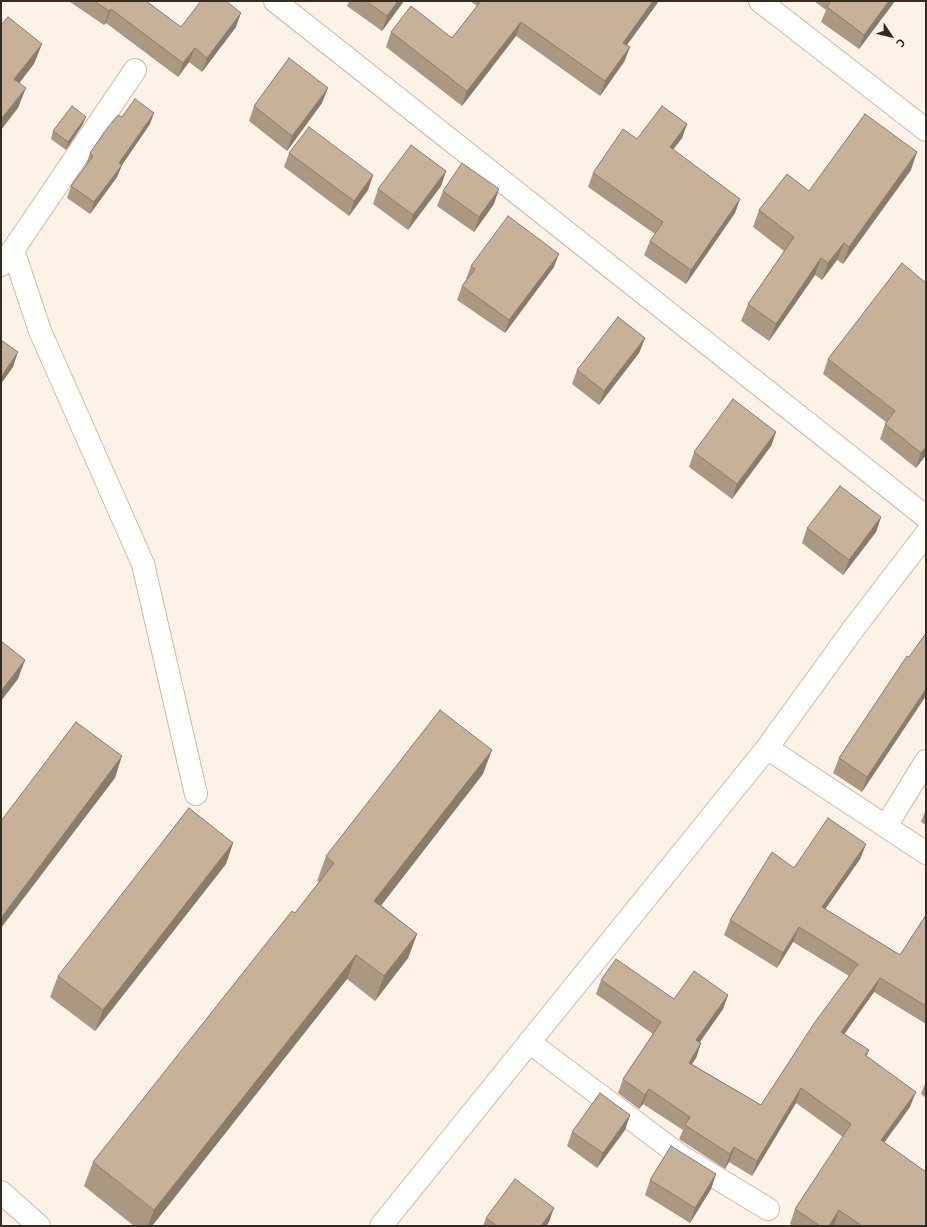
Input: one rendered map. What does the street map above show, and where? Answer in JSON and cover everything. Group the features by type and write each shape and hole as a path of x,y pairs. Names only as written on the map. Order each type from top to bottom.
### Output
{"street":[{"path":"275,1 926,517"},
{"path":"760,1 926,130"},
{"path":"135,70 7,257 143,564 196,794"},
{"path":"381,1226 767,748 854,628 926,534"},
{"path":"767,748 926,853"},
{"path":"886,826 926,761"},
{"path":"529,1042 682,1156 768,1209"},
{"path":"1,1192 39,1226"}],"building":[{"path":"94,1 146,1 181,27 201,1 226,1 241,13 207,58 195,48 183,63 111,9 109,11"},
{"path":"366,1 398,1 387,16"},
{"path":"481,1 653,1 623,43 630,47 605,81 521,22 467,91 391,32 411,6 452,38"},
{"path":"831,1 889,1 864,35 827,7"},
{"path":"8,17 42,44 14,79 26,88 1,119 1,25"},
{"path":"289,58 328,88 292,136 254,106"},
{"path":"135,99 154,113 119,163 122,165 94,202 71,186 93,156 90,153 108,127 118,115 122,117"},
{"path":"72,106 86,117 68,142 53,131"},
{"path":"662,106 687,124 670,147 740,199 691,270 650,241 663,222 593,173 623,129 637,139"},
{"path":"865,114 917,152 849,247 844,243 828,263 821,258 776,324 748,304 794,237 759,210 787,174 809,191"},
{"path":"309,127 373,175 354,201 289,153"},
{"path":"411,145 446,171 413,215 378,189"},
{"path":"462,163 499,189 479,217 443,191"},
{"path":"508,216 559,254 509,320 462,286 475,269 471,266"},
{"path":"902,263 926,283 926,447 921,453 885,424 895,411 828,359"},
{"path":"618,317 645,338 604,391 577,370"},
{"path":"1,340 18,352 1,377"},
{"path":"733,399 776,432 737,484 694,452"},
{"path":"840,486 881,517 849,560 807,528"},
{"path":"926,633 926,689 867,777 839,758 907,656 909,657"},
{"path":"1,641 25,660 1,691"},
{"path":"440,710 492,750 374,901 417,934 384,976 356,955 154,1210 93,1162 292,911 295,913 334,863 326,856"},
{"path":"76,722 122,756 1,918 1,821"},
{"path":"189,808 233,843 103,1010 58,976"},
{"path":"828,818 866,844 822,907 900,955 926,915 926,1006 880,978 841,1032 869,1050 865,1055 916,1092 881,1140 926,1172 926,1226 862,1226 839,1210 829,1226 820,1226 795,1209 851,1124 801,1088 757,1161 734,1147 730,1154 685,1125 690,1117 649,1089 645,1095 623,1079 661,1022 601,980 616,959 674,999 694,971 728,995 696,1040 701,1043 689,1063 761,1105 815,1022 858,964 799,927 783,953 730,920 772,852 794,868"},
{"path":"600,1093 630,1115 603,1153 572,1132"},
{"path":"671,1146 716,1174 695,1208 650,1180"},
{"path":"515,1179 554,1208 541,1226 497,1226 486,1218"}]}
